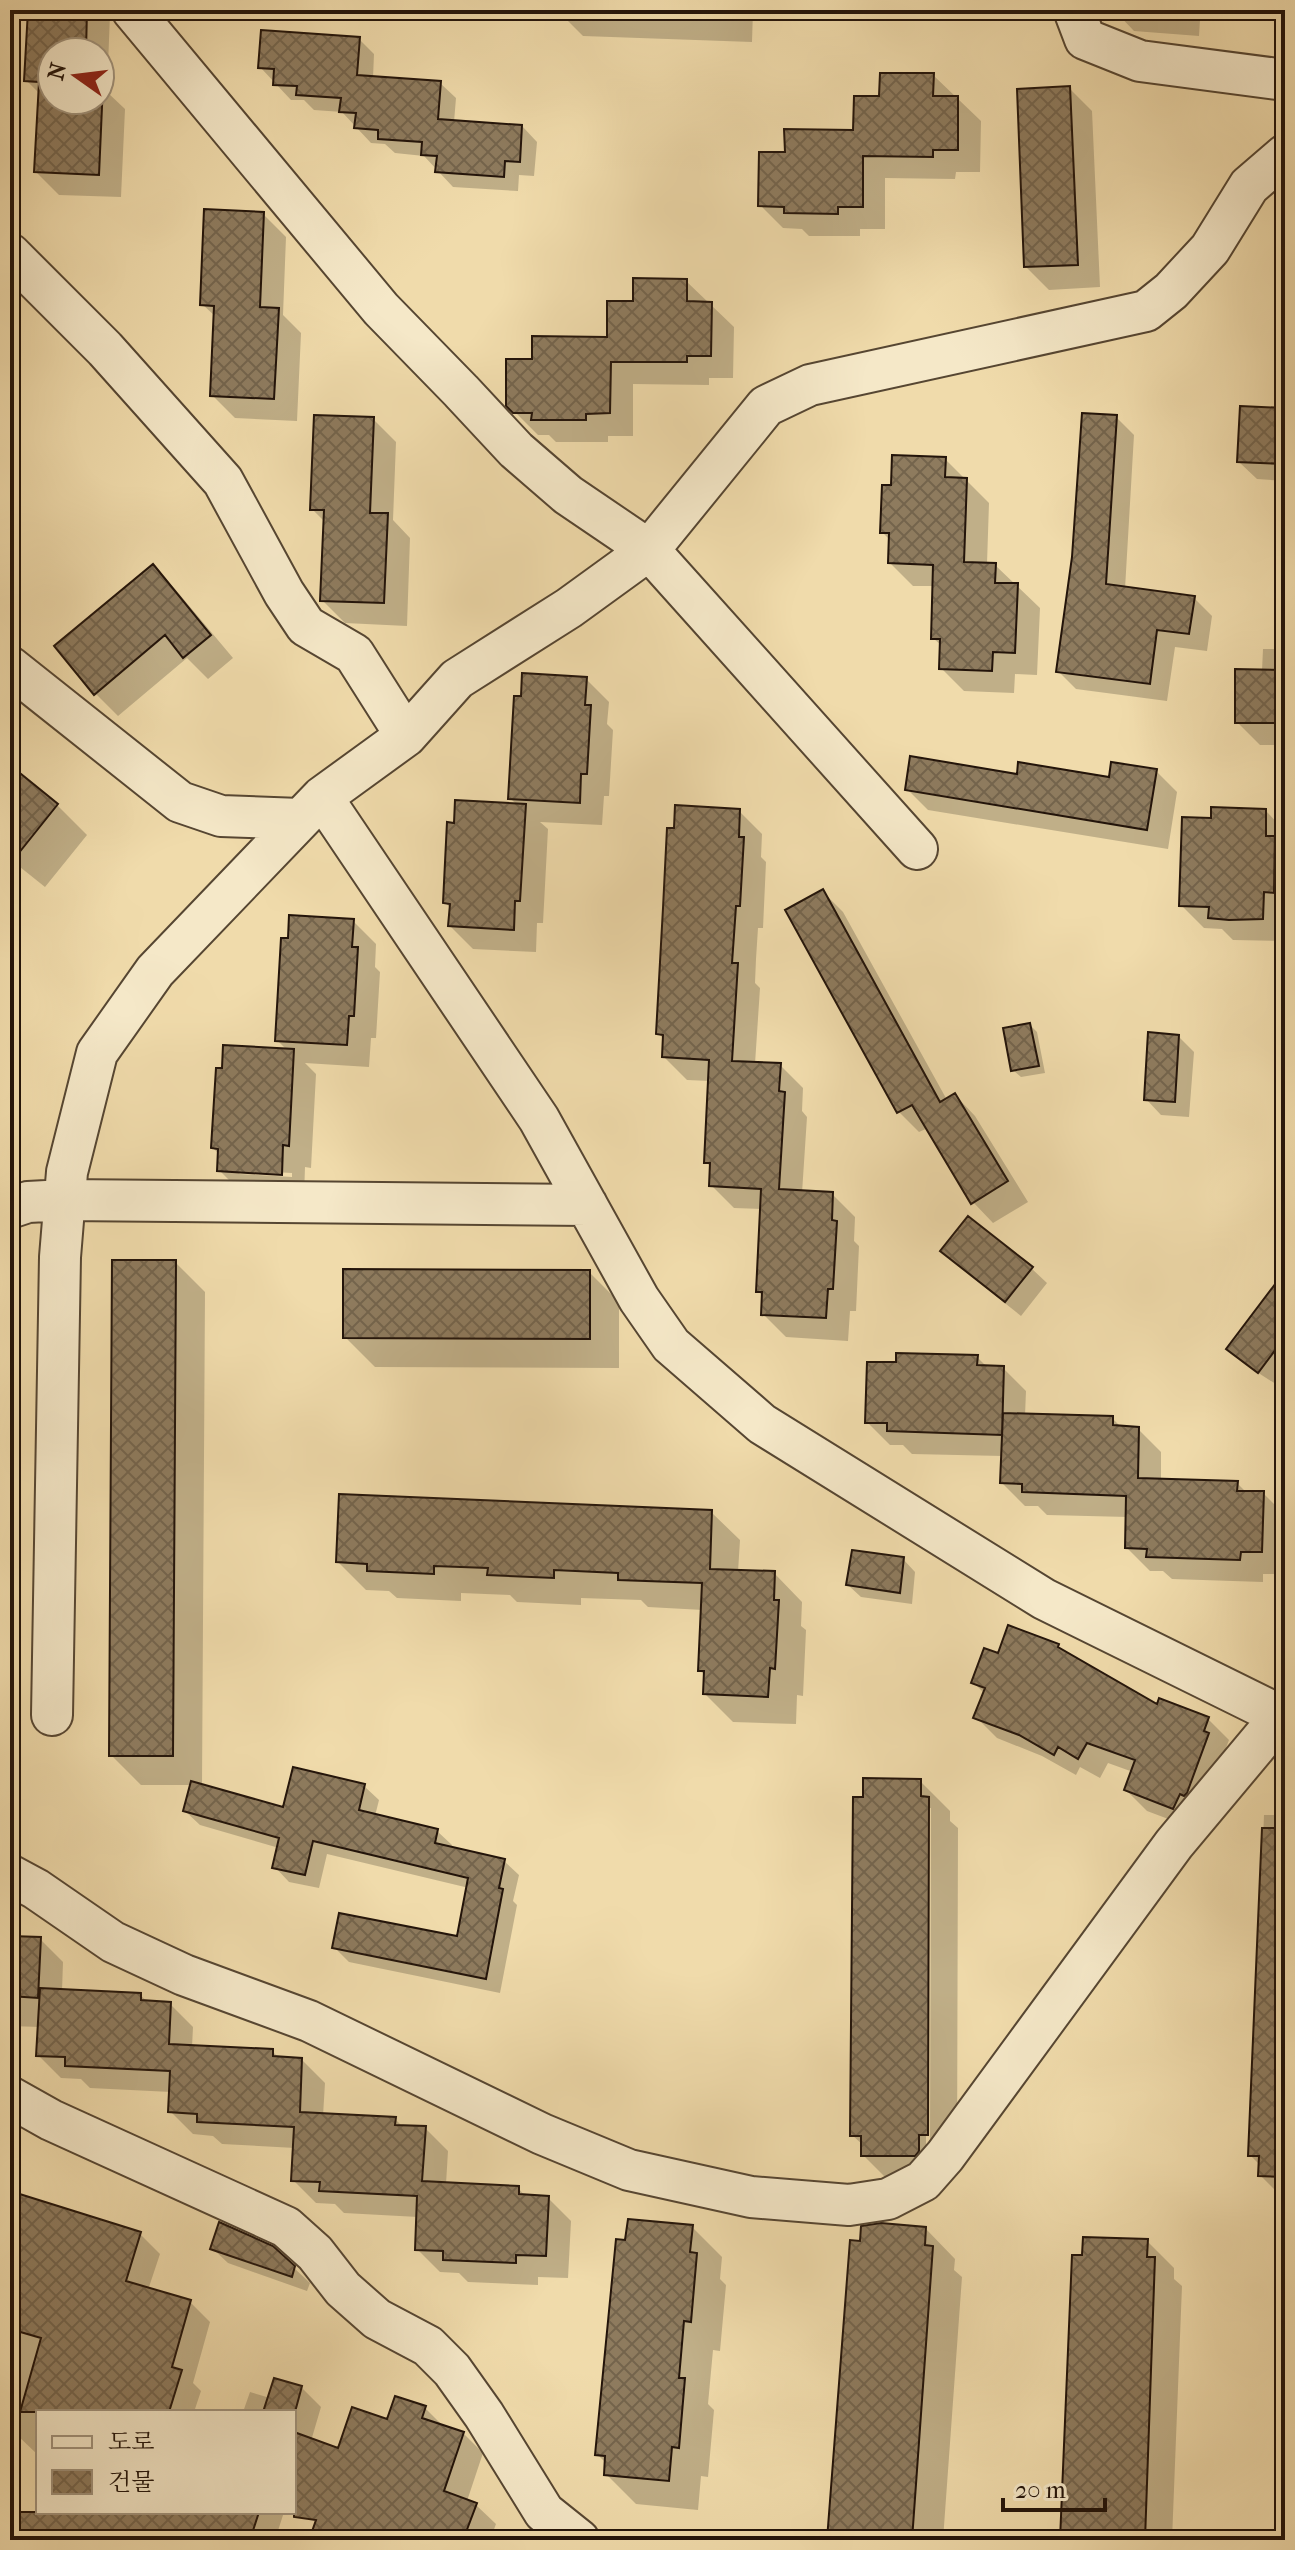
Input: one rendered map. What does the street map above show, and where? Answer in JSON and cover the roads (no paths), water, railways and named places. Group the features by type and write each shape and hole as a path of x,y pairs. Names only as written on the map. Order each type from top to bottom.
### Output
{"street":[{"path":"132,10 381,309 516,450 568,495 649,550 917,849"},
{"path":"1074,10 1085,39 1140,61 1285,80"},
{"path":"52,1715 60,1257 67,1172 97,1053 155,971 311,808 406,736 457,679 569,608 649,550 766,406 810,385 1146,311 1171,291 1210,249 1249,186 1285,155"},
{"path":"10,254 105,349 223,481 284,593 306,626 354,654 406,736"},
{"path":"10,667 180,802 221,816 311,808"},
{"path":"10,1875 36,1889 113,1942 184,1975 309,2021 542,2134 629,2170 751,2197 849,2205 888,2199 923,2181 945,2156 1174,1844 1283,1717 1044,1599 762,1424 671,1345 639,1299 539,1119 311,808"},
{"path":"10,1208 28,1202 65,1200 587,1205"},
{"path":"10,2097 51,2120 286,2227 315,2253 343,2289 377,2319 428,2346 452,2370 544,2512 579,2540"}]}
